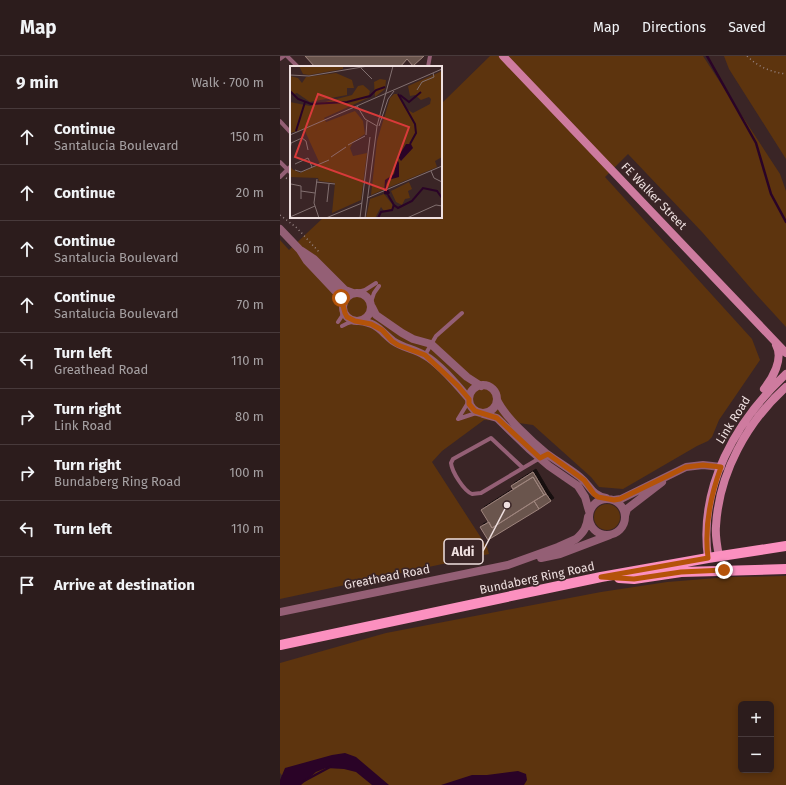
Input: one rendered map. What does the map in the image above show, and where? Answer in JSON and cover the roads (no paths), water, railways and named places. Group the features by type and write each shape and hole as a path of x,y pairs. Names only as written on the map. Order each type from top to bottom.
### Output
{"main road":[{"name":"FE Walker Street","path":"503,56 786,353"},
{"path":"743,422 751,405 769,383 779,357 778,349 772,339"},
{"name":"Link Road","path":"714,557 706,542 708,516 721,467 743,422 761,398 786,374"},
{"name":"Link Road","path":"714,557 717,515 720,498 729,470 741,443 755,421 785,389"},
{"path":"721,467 729,470"},
{"name":"Bundaberg Ring Road","path":"280,647 601,577 786,546"},
{"path":"601,577 634,579 681,572 786,569"}],"street":[{"path":"280,229 339,295 347,317 377,326 398,345 425,355 458,386 469,400 471,408 497,418 540,458 578,486 585,497 589,514 589,524 593,529 604,535 616,533"},
{"path":"300,250 314,259 345,290 366,295 376,315 413,339 431,344 467,377 481,386 491,388 505,414 548,454 584,480 594,494 598,497 610,499 622,506 625,516"},
{"path":"343,307 346,298 355,293"},
{"path":"357,321 363,320 370,314 371,304"},
{"path":"469,400 473,389 481,386"},
{"path":"481,413 487,413 494,408 497,400"},
{"name":"Greathead Road","path":"522,561 576,539 587,527 589,514 596,502 610,499 620,499 675,472 693,466 703,465 721,467"},
{"name":"Greathead Road","path":"280,612 560,554 616,533 623,526 627,509 675,472"}],"lane":[{"path":"280,59 286,56 297,66"},
{"path":"428,66 430,56"},
{"path":"280,121 290,132"},
{"path":"280,162 290,170 280,177"},
{"path":"280,170 284,166"},
{"path":"355,293 377,284 371,304"},
{"path":"338,322 342,316 343,307"},
{"path":"425,355 440,331 462,313"},
{"path":"342,326 357,321"},
{"path":"469,400 457,420 481,413"},
{"path":"523,468 491,438 453,459 451,463 452,468 465,489 470,493 476,494 481,493 548,454"}],"waterway":[{"path":"707,56 756,143 771,194 786,222"},
{"path":"304,781 330,767"}],"place":[{"name":"Aldi","path":"507,505"}]}
